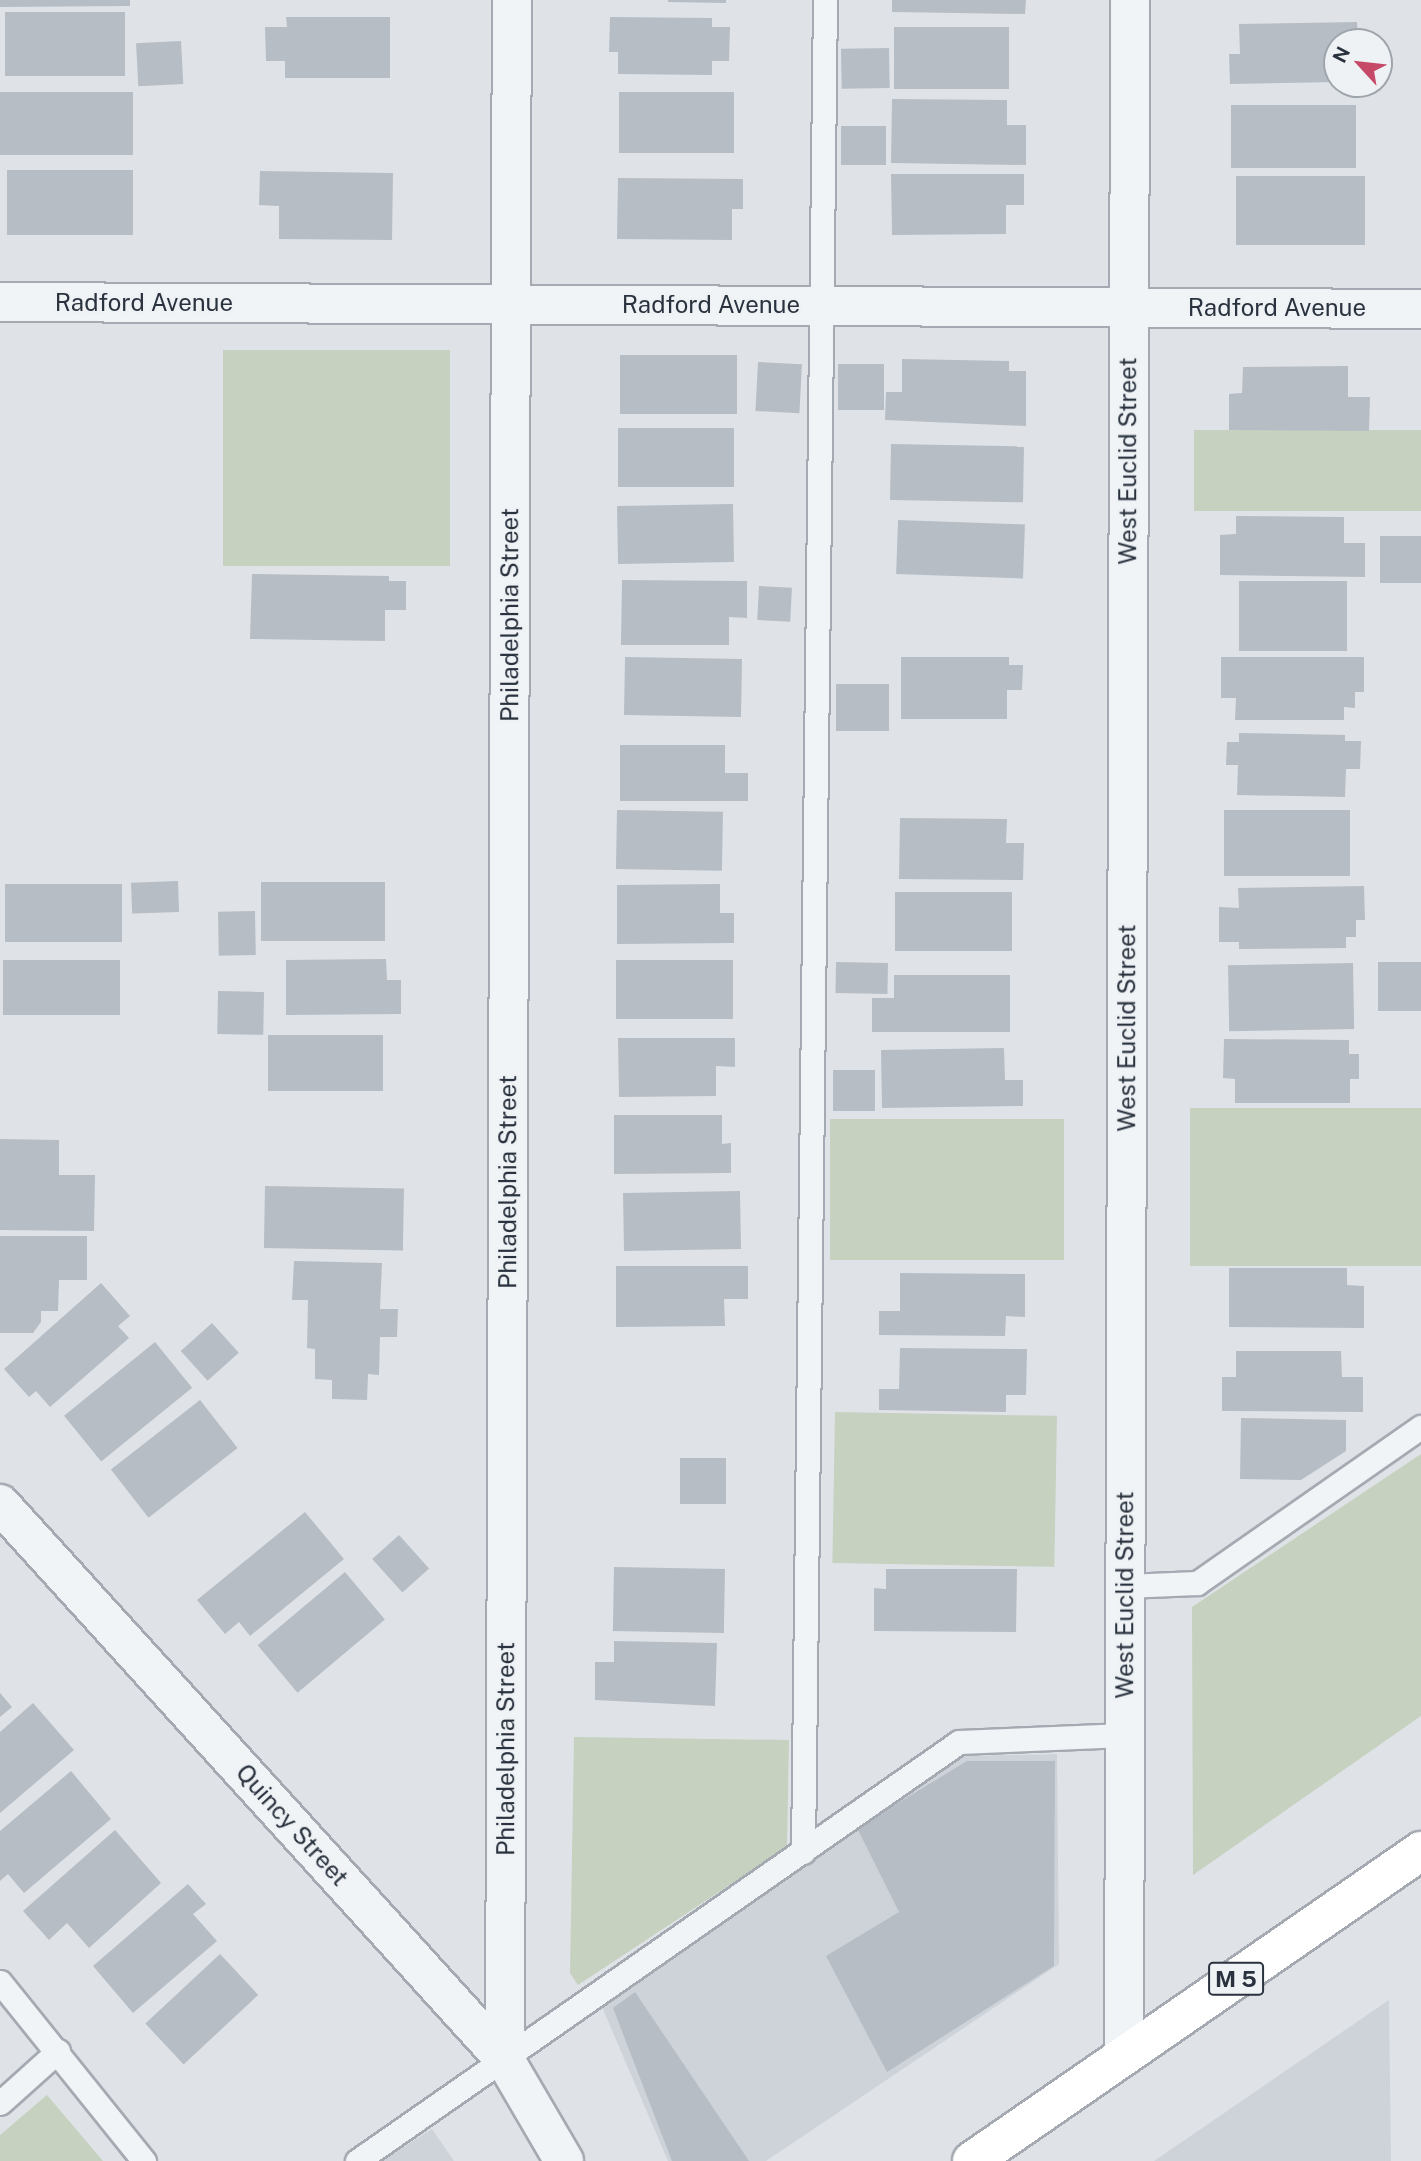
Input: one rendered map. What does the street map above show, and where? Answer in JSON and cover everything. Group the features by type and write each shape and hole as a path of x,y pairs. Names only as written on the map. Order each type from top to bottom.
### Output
{"main road":[{"name":"M 5","path":"972,2161 1421,1851"}],"street":[{"name":"Philadelphia Street","path":"505,2060 512,0"},
{"name":"West Euclid Street","path":"1124,2055 1130,0"},
{"name":"Radford Avenue","path":"0,302 1421,309"},
{"name":"Quincy Street","path":"0,1504 505,2060 564,2161"}],"lane":[{"path":"803,1852 825,0"},
{"path":"1125,1586 1197,1583 1421,1427"},
{"path":"357,2161 958,1742 1125,1735"},
{"path":"0,1982 144,2161"},
{"path":"0,2103 58,2051"}],"shaded area":[{"path":"1057,1754 1059,1964 766,2161 668,2161 602,2007 964,1756"},
{"path":"1389,2000 1391,2161 1154,2161"},
{"path":"432,2129 454,2161 382,2161"}],"green space":[{"path":"223,350 450,350 450,566 223,566"},
{"path":"1194,430 1421,430 1421,511 1194,511"},
{"path":"1190,1108 1421,1108 1421,1266 1190,1266"},
{"path":"830,1119 1064,1119 1064,1260 830,1260"},
{"path":"835,1412 1057,1416 1054,1567 832,1563"},
{"path":"1421,1454 1421,1716 1193,1875 1192,1607"},
{"path":"574,1737 789,1740 787,1847 578,1985 570,1973"},
{"path":"47,2095 103,2161 0,2161 0,2135"}],"building":[{"path":"0,0 130,0 130,6 0,7"},
{"path":"726,0 726,3 668,2"},
{"path":"892,0 1026,0 1025,14 892,12"},
{"path":"5,12 125,12 125,76 5,76"},
{"path":"286,17 390,17 390,78 285,78 285,61 266,61 265,27 287,27"},
{"path":"610,17 712,18 712,27 730,27 729,61 712,61 712,75 618,74 618,52 609,52"},
{"path":"1357,22 1357,28 1323,28 1323,82 1230,84 1229,54 1240,54 1239,24"},
{"path":"894,27 1009,27 1009,89 894,89"},
{"path":"181,41 183,84 138,86 136,43"},
{"path":"889,48 890,88 842,89 841,49"},
{"path":"0,92 133,92 133,155 0,155"},
{"path":"619,92 734,92 734,153 619,153"},
{"path":"892,99 1007,100 1007,125 1026,125 1026,165 891,163"},
{"path":"1231,105 1356,105 1356,168 1231,168"},
{"path":"841,126 886,126 886,165 841,165"},
{"path":"7,170 133,170 133,235 7,235"},
{"path":"260,171 393,173 392,240 279,239 279,206 259,205"},
{"path":"891,174 1024,174 1024,205 1006,205 1006,234 892,235"},
{"path":"1236,176 1365,176 1365,245 1236,245"},
{"path":"618,178 743,179 743,209 732,209 732,240 617,239"},
{"path":"620,355 737,355 737,414 620,414"},
{"path":"902,359 1009,361 1009,371 1026,371 1026,426 885,420 886,392 902,392"},
{"path":"758,362 802,364 799,413 755,411"},
{"path":"838,364 884,364 884,410 838,410"},
{"path":"1348,366 1348,397 1370,397 1369,431 1229,430 1229,394 1242,393 1243,367"},
{"path":"618,428 734,428 734,487 618,487"},
{"path":"891,444 1024,446 1023,502 890,500"},
{"path":"733,504 734,562 618,564 617,506"},
{"path":"1236,516 1344,517 1344,543 1365,543 1365,577 1220,575 1220,535 1236,534"},
{"path":"898,520 1025,524 1023,578 896,574"},
{"path":"1380,536 1421,536 1421,583 1380,583"},
{"path":"252,574 389,576 389,581 406,581 406,610 385,610 385,641 250,639"},
{"path":"622,580 747,581 747,618 729,617 729,645 621,645"},
{"path":"1239,581 1347,581 1347,651 1239,651"},
{"path":"759,586 792,588 790,622 757,620"},
{"path":"625,657 742,659 741,717 624,715"},
{"path":"901,657 1009,657 1009,665 1023,665 1022,690 1007,690 1007,719 901,719"},
{"path":"1221,657 1364,657 1364,692 1355,692 1355,708 1344,707 1344,720 1235,720 1236,698 1221,698"},
{"path":"836,684 889,684 889,731 836,731"},
{"path":"1239,733 1345,735 1345,741 1361,741 1360,769 1346,769 1345,797 1237,795 1238,765 1226,765 1227,742 1239,742"},
{"path":"620,745 725,745 725,773 748,773 748,801 620,801"},
{"path":"617,810 723,812 722,871 616,869"},
{"path":"1224,810 1350,810 1350,876 1224,876"},
{"path":"900,818 1007,819 1006,843 1024,843 1023,880 899,879"},
{"path":"178,881 179,912 132,914 131,883"},
{"path":"261,882 385,882 385,941 261,941"},
{"path":"5,884 122,884 122,942 5,942"},
{"path":"720,884 720,913 734,913 734,943 617,944 617,885"},
{"path":"1364,886 1365,920 1356,920 1356,937 1346,937 1346,948 1239,949 1239,942 1219,942 1219,907 1239,908 1238,888"},
{"path":"895,892 1012,892 1012,951 895,951"},
{"path":"255,911 256,955 219,956 218,912"},
{"path":"386,959 387,980 401,980 401,1014 286,1015 286,960"},
{"path":"3,960 120,960 120,1015 3,1015"},
{"path":"616,960 733,960 733,1019 616,1019"},
{"path":"836,962 888,963 887,994 835,993"},
{"path":"1378,962 1421,962 1421,1011 1378,1011"},
{"path":"1353,963 1354,1029 1229,1031 1228,965"},
{"path":"894,975 1010,975 1010,1032 872,1032 872,998 894,998"},
{"path":"218,991 264,992 263,1035 217,1034"},
{"path":"268,1035 383,1035 383,1091 268,1091"},
{"path":"618,1038 735,1038 735,1067 716,1066 716,1096 619,1097"},
{"path":"1224,1039 1349,1040 1349,1054 1359,1054 1359,1079 1350,1079 1350,1103 1235,1103 1235,1079 1223,1078"},
{"path":"1004,1048 1005,1080 1023,1080 1023,1106 882,1108 881,1050"},
{"path":"833,1070 875,1070 875,1111 833,1111"},
{"path":"614,1115 722,1115 722,1144 731,1143 731,1173 614,1174"},
{"path":"0,1139 59,1140 59,1175 95,1175 94,1231 0,1230"},
{"path":"265,1186 404,1188 403,1250 264,1248"},
{"path":"740,1191 741,1249 624,1251 623,1193"},
{"path":"0,1236 87,1236 87,1280 59,1280 58,1311 41,1311 41,1322 33,1333 0,1333"},
{"path":"294,1261 382,1263 380,1309 398,1309 397,1337 380,1337 379,1375 368,1374 367,1400 332,1399 332,1380 315,1379 315,1349 307,1348 308,1300 292,1300"},
{"path":"616,1266 748,1266 748,1299 724,1299 725,1326 616,1327"},
{"path":"1229,1268 1347,1268 1347,1285 1364,1286 1364,1328 1229,1327"},
{"path":"900,1273 1025,1274 1025,1317 1006,1316 1005,1336 879,1335 879,1311 900,1311"},
{"path":"101,1283 130,1316 118,1326 129,1338 50,1407 36,1391 29,1397 4,1369"},
{"path":"212,1323 239,1353 208,1381 181,1351"},
{"path":"155,1342 192,1388 101,1461 64,1416"},
{"path":"900,1348 1027,1349 1026,1395 1006,1395 1006,1412 879,1410 879,1389 899,1389"},
{"path":"1236,1351 1341,1351 1342,1377 1363,1377 1363,1412 1222,1411 1222,1377 1236,1377"},
{"path":"200,1400 238,1448 149,1518 111,1470"},
{"path":"1241,1418 1346,1420 1346,1451 1301,1480 1240,1479"},
{"path":"680,1458 726,1458 726,1504 680,1504"},
{"path":"305,1512 344,1559 250,1636 239,1622 225,1634 197,1600"},
{"path":"399,1535 429,1568 402,1593 372,1559"},
{"path":"614,1567 725,1569 724,1633 613,1631"},
{"path":"886,1569 1017,1569 1016,1632 874,1631 874,1588 886,1589"},
{"path":"345,1572 385,1619 298,1693 258,1645"},
{"path":"614,1641 717,1643 715,1706 595,1700 595,1662 614,1662"},
{"path":"0,1693 12,1707 0,1717"},
{"path":"33,1703 74,1750 0,1813 0,1732"},
{"path":"967,1761 1055,1761 1054,1966 887,2072 826,1956 899,1912 857,1828"},
{"path":"71,1771 111,1819 24,1893 8,1874 0,1881 0,1831"},
{"path":"115,1830 161,1883 89,1948 67,1923 49,1940 23,1911"},
{"path":"188,1884 206,1904 193,1914 217,1941 133,2013 93,1966"},
{"path":"220,1954 258,1995 184,2065 145,2024"},
{"path":"635,1992 749,2161 672,2161 613,2008"}]}
